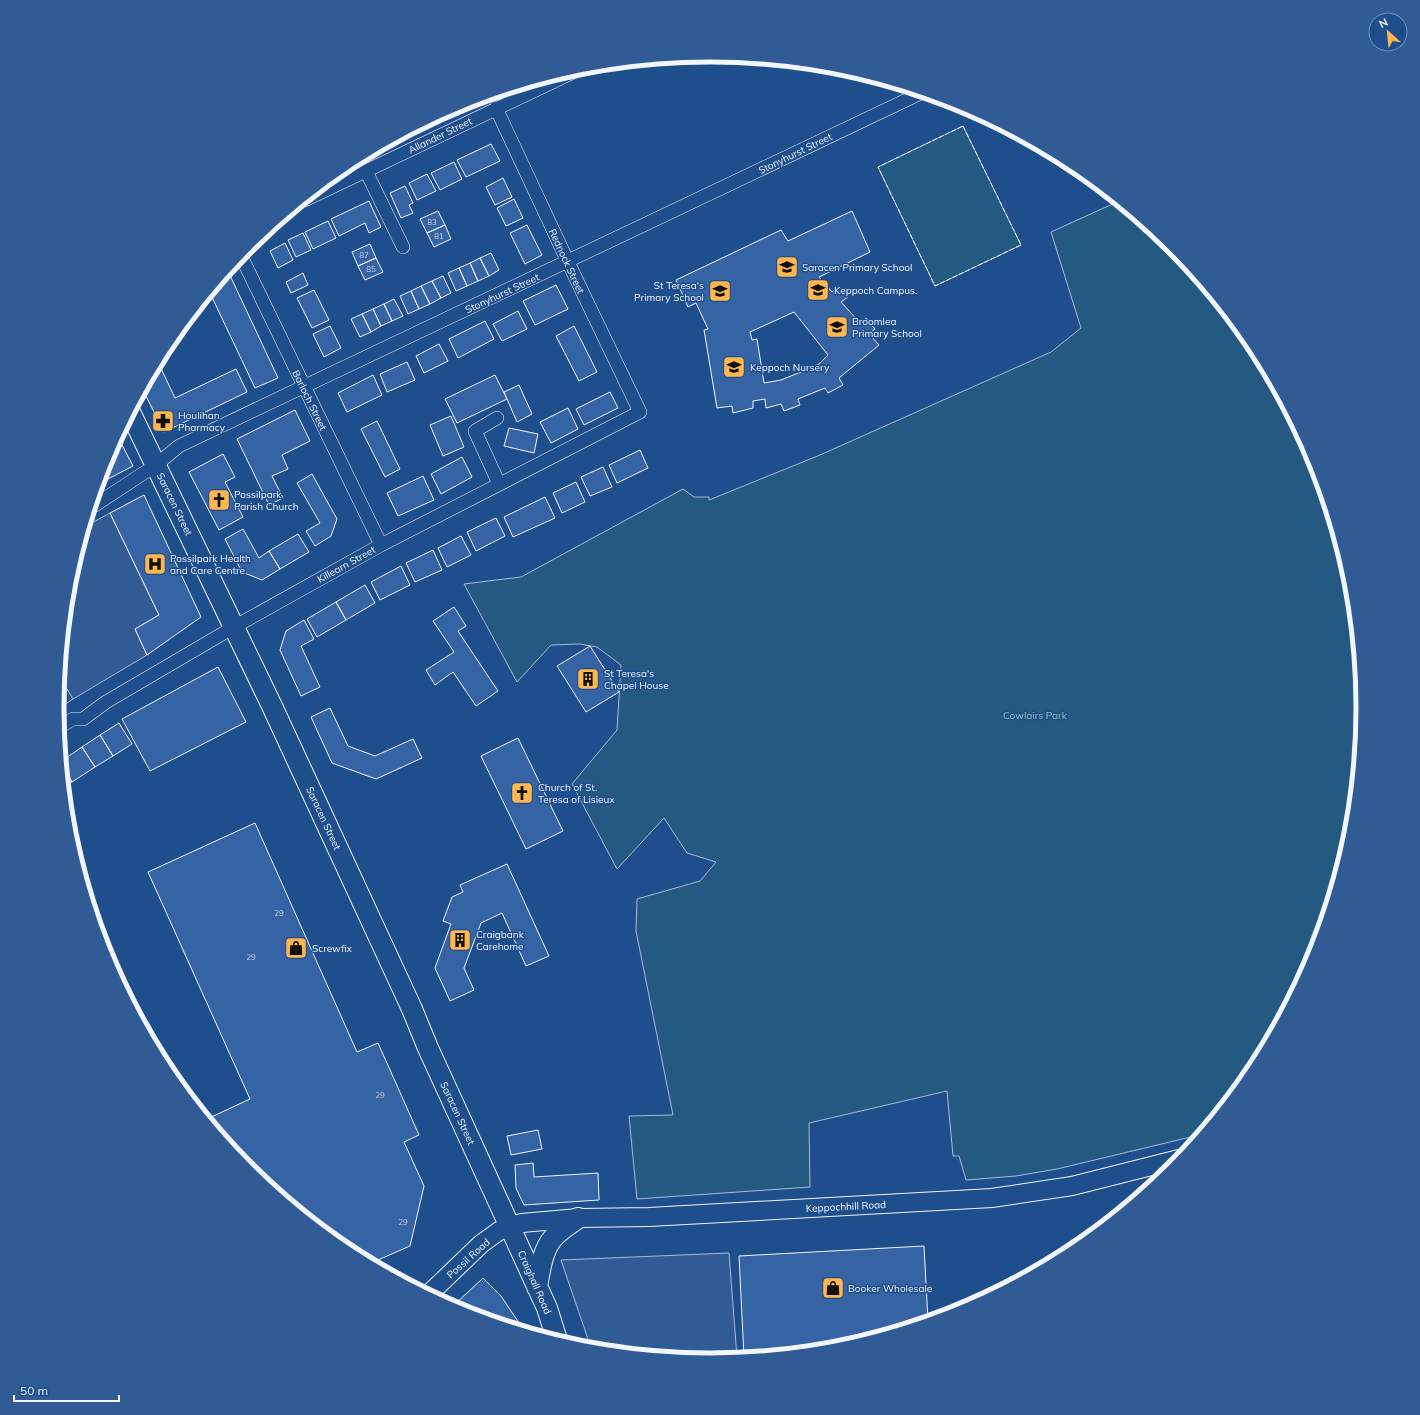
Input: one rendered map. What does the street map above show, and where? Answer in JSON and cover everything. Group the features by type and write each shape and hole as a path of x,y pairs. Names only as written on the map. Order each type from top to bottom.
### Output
{"main road":[{"name":"Saracen Street","path":"133,418 272,706 510,1226"},
{"path":"537,1287 541,1266 548,1245 558,1233 578,1218"},
{"name":"Craighall Road","path":"510,1226 547,1308 555,1334"}],"street":[{"name":"Allander Street","path":"321,193 502,101 540,85"},
{"name":"Stonyhurst Street","path":"98,503 156,466 179,446 916,96"},
{"name":"Rednock Street","path":"502,101 568,262 640,412"},
{"path":"356,168 361,173 404,246"},
{"name":"Barloch Street","path":"244,262 381,545"},
{"name":"Killearn Street","path":"65,723 72,719 83,719 106,702 234,627 381,545 640,412"},
{"path":"497,418 475,430 499,484"},
{"name":"Keppochhill Road","path":"510,1226 529,1222 578,1218 650,1217 992,1198 1072,1186 1168,1162"},
{"name":"Possil Road","path":"433,1290 481,1244 499,1231 510,1226"}],"green space":[{"path":"963,126 1021,245 935,286 878,167"},
{"name":"Cowlairs Park","path":"1114,204 1136,222 1166,251 1195,282 1247,349 1289,422 1306,460 1321,500 1334,540 1350,623 1356,708 1350,792 1343,833 1334,875 1306,955 1289,993 1247,1066 1222,1100 1191,1137 1057,1169 1016,1176 966,1180 959,1156 953,1156 947,1091 809,1123 810,1187 637,1199 629,1116 673,1115 636,931 637,899 700,881 716,862 687,853 664,818 617,869 572,784 617,730 621,665 597,647 580,644 551,645 517,682 464,584 521,577 683,489 694,497 709,497 709,500 820,455 1051,352 1081,328 1051,232"},
{"path":"65,686 73,699 64,705"}],"shaded area":[{"path":"110,513 159,615 135,629 147,655 73,699 65,686 70,623 86,540 92,523"},
{"path":"729,1253 737,1352 668,1352 589,1342 561,1260"}],"building":[{"path":"491,144 500,161 466,177 457,160"},
{"path":"454,162 462,179 440,190 431,173"},
{"path":"427,174 436,191 417,200 409,183"},
{"path":"503,178 512,197 495,205 486,187"},
{"path":"405,186 413,203 409,205 413,213 401,218 390,193"},
{"path":"514,199 523,218 506,226 497,208"},
{"path":"369,201 381,227 369,233 365,223 339,236 331,219"},
{"path":"438,211 445,225 427,233 420,219"},
{"path":"852,211 870,252 819,277 832,292 839,286 848,297 841,302 860,323 866,318 875,329 869,334 879,345 839,378 843,385 828,393 825,388 798,399 800,405 784,411 781,404 766,408 765,399 753,401 753,408 733,413 732,406 717,408 704,330 708,329 696,303 688,307 676,280 781,230 788,241","holes":["794,312 828,355 819,364 801,372 781,380 764,383 757,339 752,340 750,332"]},
{"path":"328,221 336,238 313,249 305,232"},
{"path":"445,225 451,239 434,247 427,233"},
{"path":"527,225 542,255 525,264 510,233"},
{"path":"303,233 311,250 296,257 288,240"},
{"path":"285,243 293,260 278,268 270,251"},
{"path":"370,244 376,258 358,266 352,252"},
{"path":"491,253 499,270 489,276 480,258"},
{"path":"376,258 383,272 365,280 358,266"},
{"path":"480,258 489,276 478,281 470,263"},
{"path":"470,263 478,281 467,286 459,268"},
{"path":"459,268 467,286 456,291 448,273"},
{"path":"303,273 308,285 291,293 286,282"},
{"path":"230,276 278,378 255,388 212,298"},
{"path":"443,276 451,293 441,298 432,281"},
{"path":"432,281 441,298 430,304 421,286"},
{"path":"556,285 568,309 535,325 523,301"},
{"path":"421,286 430,304 419,309 411,291"},
{"path":"314,290 329,320 312,328 297,298"},
{"path":"411,291 419,309 408,314 400,296"},
{"path":"394,299 403,316 392,321 384,304"},
{"path":"384,304 392,321 381,326 373,309"},
{"path":"373,309 381,326 371,332 362,314"},
{"path":"518,311 527,329 502,341 493,324"},
{"path":"362,314 371,332 360,337 351,319"},
{"path":"485,321 494,339 458,358 449,339"},
{"path":"330,326 341,348 324,357 313,334"},
{"path":"574,326 597,372 579,381 556,336"},
{"path":"439,344 448,361 424,373 416,356"},
{"path":"407,362 415,380 387,392 380,374"},
{"path":"161,369 175,398 236,369 247,392 164,432 146,395"},
{"path":"373,375 382,395 347,412 338,393"},
{"path":"495,375 507,399 457,423 445,399"},
{"path":"519,385 532,414 517,422 504,392"},
{"path":"610,392 618,408 584,425 576,409"},
{"path":"568,408 578,429 551,443 540,422"},
{"path":"295,410 310,441 282,455 288,469 272,476 283,498 269,505 237,439"},
{"path":"451,416 464,447 443,456 430,425"},
{"path":"377,421 400,469 385,477 361,429"},
{"path":"509,428 538,434 534,453 504,446"},
{"path":"121,444 133,466 108,479 114,460"},
{"path":"640,450 648,468 617,483 609,465"},
{"name":"Possilpark Parish Church","path":"223,454 235,477 225,482 243,517 219,530 189,472"},
{"path":"462,457 472,477 441,494 431,474"},
{"path":"603,467 612,487 590,496 581,477"},
{"path":"312,474 337,519 331,536 315,546 306,531 320,523 297,483"},
{"path":"423,476 434,500 398,516 387,493"},
{"path":"576,482 585,502 562,513 553,493"},
{"name":"Possilpark Health and Care Centre","path":"144,495 201,617 147,655 135,629 159,615 110,513"},
{"path":"545,497 555,518 513,537 504,517"},
{"path":"496,518 505,536 476,551 467,532"},
{"path":"243,529 259,558 269,551 280,569 262,580 242,572 225,539"},
{"path":"298,534 309,552 280,569 269,551"},
{"path":"461,536 471,555 447,567 438,548"},
{"path":"433,550 442,570 415,582 406,563"},
{"path":"401,566 410,585 380,600 371,582"},
{"path":"365,585 375,603 346,620 336,602"},
{"path":"336,602 346,620 317,637 307,619"},
{"path":"454,607 466,626 458,631 498,691 476,706 453,672 435,685 426,670 454,652 433,621"},
{"path":"304,620 314,639 301,646 320,687 301,696 280,650 286,631"},
{"name":"St Teresa's Chapel House","path":"590,646 619,692 586,712 557,666"},
{"path":"218,667 246,722 150,771 122,719"},
{"path":"330,708 348,746 375,756 413,739 422,758 376,779 332,763 311,717"},
{"path":"119,723 132,744 113,756 100,735"},
{"path":"100,735 113,756 95,767 82,747"},
{"name":"Church of St. Teresa of Lisieux","path":"518,738 563,831 526,849 481,756"},
{"path":"82,747 95,767 72,782 69,776 67,757"},
{"path":"69,776 72,782 69,784"},
{"path":"255,823 357,1052 378,1043 419,1135 404,1142 424,1186 410,1246 377,1260 351,1244 317,1220 284,1193 254,1164 212,1117 250,1099 148,872"},
{"name":"Craigbank Carehome","path":"507,864 549,956 526,966 502,913 481,923 464,968 474,990 450,1001 435,968 451,924 443,921 452,897 463,892 460,885"},
{"path":"538,1130 542,1149 511,1155 507,1136"},
{"path":"533,1163 534,1177 598,1173 599,1200 524,1205 516,1188 515,1165"},
{"name":"Booker Wholesale","path":"924,1246 928,1315 877,1331 836,1341 744,1352 739,1256"},
{"path":"483,1278 501,1296 520,1324 503,1319 458,1302"}],"fence":[{"path":"963,126 1021,245 935,286 878,167 963,126"}],"place":[{"name":"Saracen Primary School","path":"787,267"},
{"name":"Keppoch Campus.","path":"818,290"},
{"name":"St Teresa's Primary School","path":"720,291"},
{"name":"Broomlea Primary School","path":"837,327"},
{"name":"Keppoch Nursery","path":"734,367"},
{"name":"Houlihan Pharmacy","path":"163,421"},
{"name":"Possilpark Parish Church","path":"219,500"},
{"name":"Possilpark Health and Care Centre","path":"155,564"},
{"name":"St Teresa's Chapel House","path":"588,679"},
{"name":"Church of St. Teresa of Lisieux","path":"522,793"},
{"name":"Craigbank Carehome","path":"460,940"},
{"name":"Screwfix","path":"296,948"},
{"name":"Booker Wholesale","path":"833,1288"}]}
